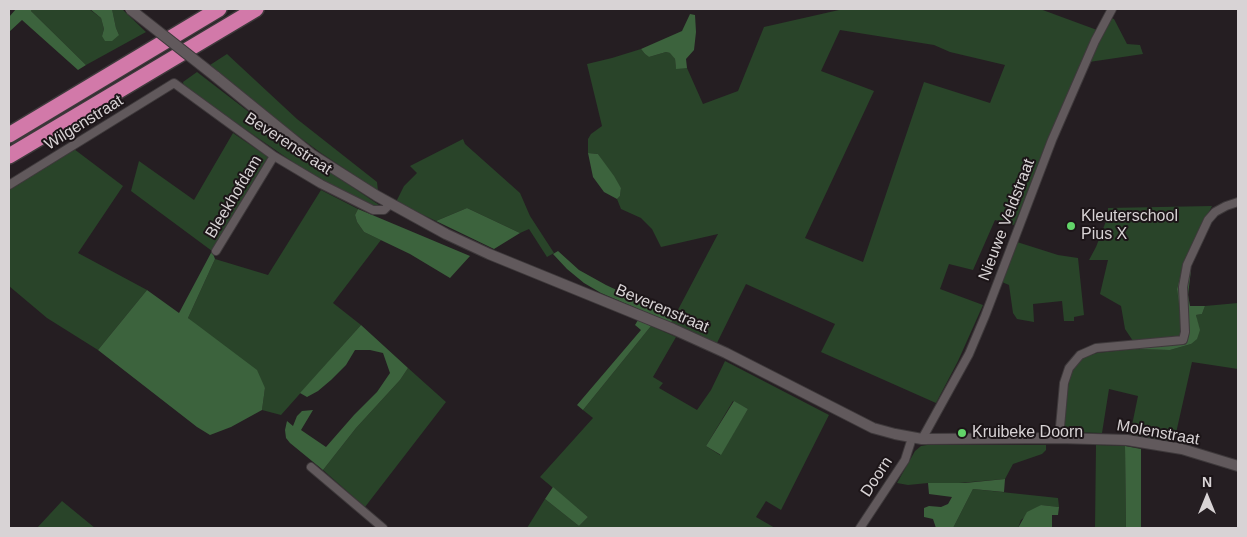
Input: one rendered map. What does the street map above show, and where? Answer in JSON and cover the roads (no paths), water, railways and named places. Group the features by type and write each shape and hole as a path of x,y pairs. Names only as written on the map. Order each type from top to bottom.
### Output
{"highway":[{"path":"9,135 219,9"},
{"path":"9,156 256,9"}],"street":[{"name":"Beverenstraat","path":"130,9 312,154 390,204 480,250 673,328 873,428 917,438"},
{"name":"Nieuwe Veldstraat","path":"917,438 968,354 985,316 1052,140 1095,41 1112,9"},
{"name":"Beverenstraat","path":"174,83 274,156 321,184 373,210 384,210 390,204"},
{"name":"Wilgenstraat","path":"9,186 174,83"},
{"name":"Bleekhofdam","path":"216,251 274,156"},
{"path":"1059,438 1064,383 1069,368 1080,355 1096,348 1183,340 1185,332 1183,288 1187,266 1208,220 1214,212 1238,202"},
{"name":"Molenstraat","path":"917,438 1127,440 1182,449 1238,466"},
{"name":"Doorn","path":"860,528 905,460 917,438"},
{"path":"312,467 383,528"}],"place":[{"name":"Kleuterschool Pius X","path":"1071,226"},
{"name":"Kruibeke Doorn","path":"962,433"}]}
